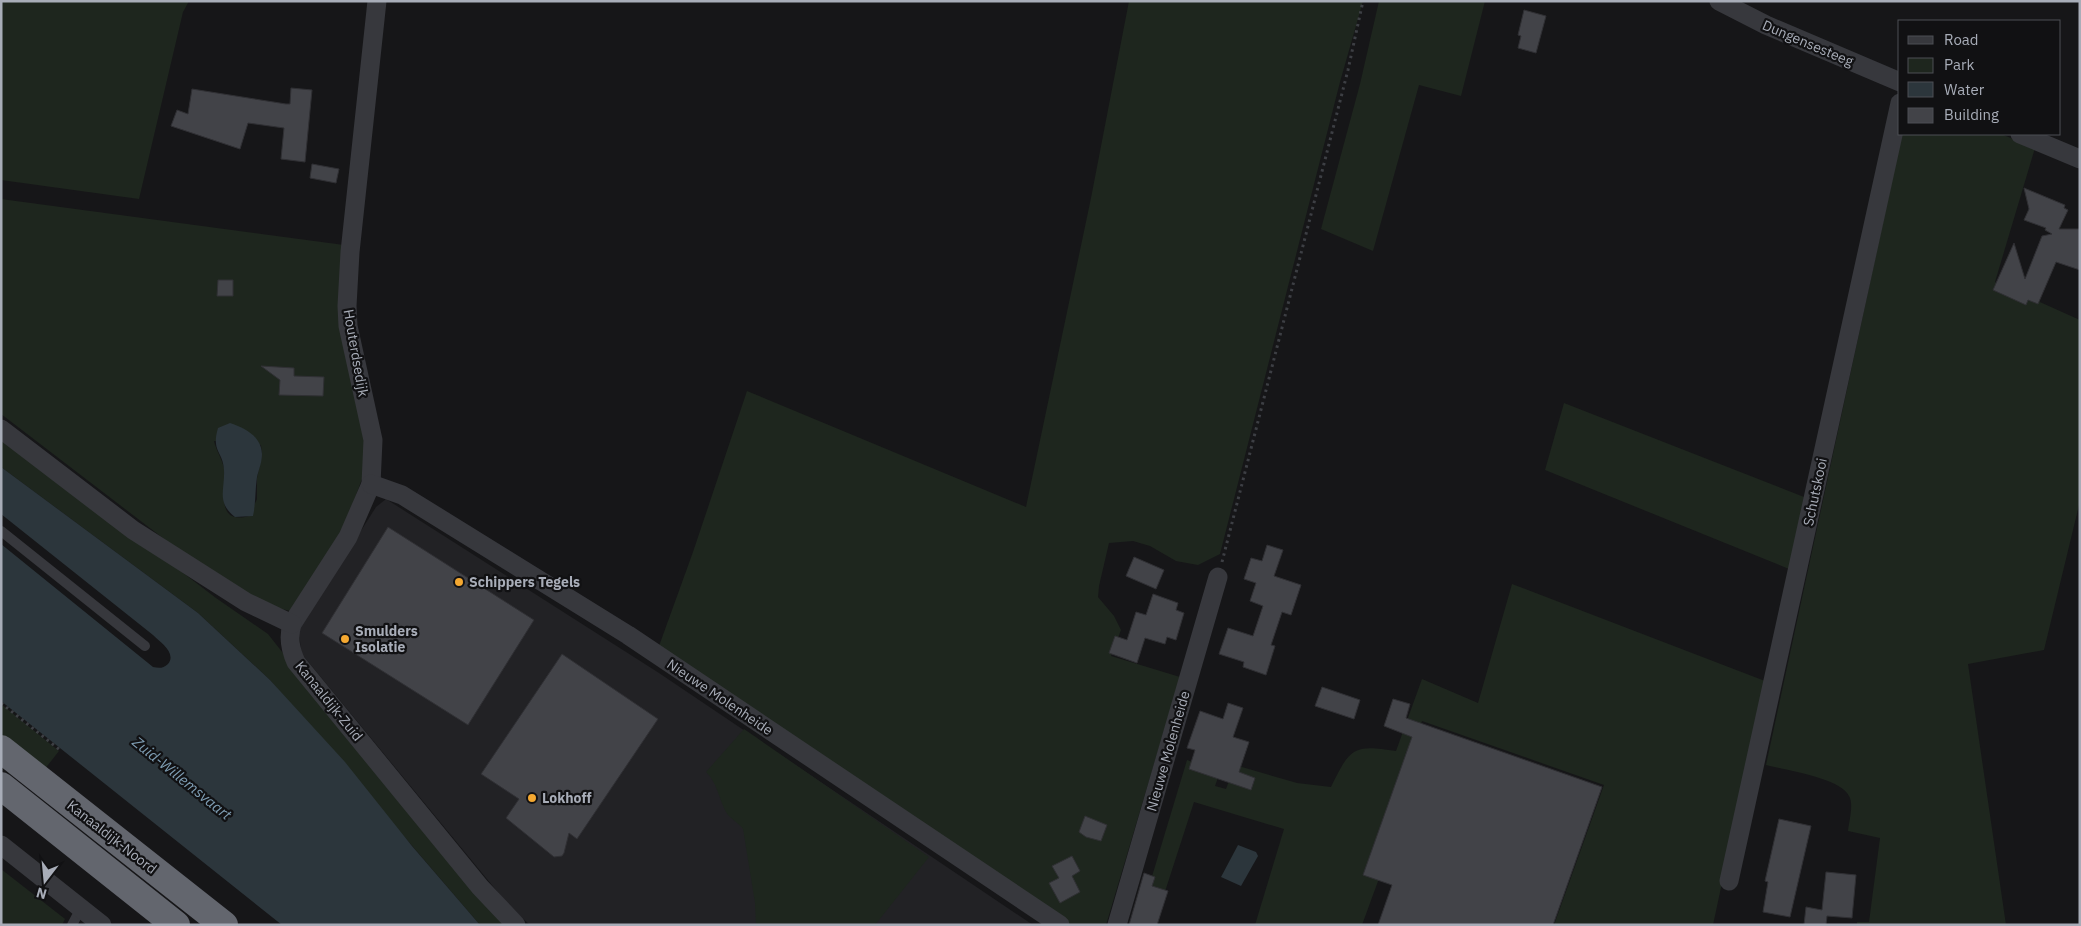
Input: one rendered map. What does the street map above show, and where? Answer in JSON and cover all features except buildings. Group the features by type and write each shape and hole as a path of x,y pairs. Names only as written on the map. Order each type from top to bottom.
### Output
{"highway":[{"name":"Kanaaldijk-Noord","path":"1,748 224,925"},
{"name":"Kanaaldijk-Noord","path":"1,786 176,925"}],"street":[{"name":"Houterdsedijk","path":"292,624 348,537 371,484 373,440 350,334 347,306 350,252 377,1"},
{"name":"Dungensesteeg","path":"1719,1 1766,26 1898,81"},
{"name":"Schutskooi","path":"1729,881 1898,113"},
{"path":"2022,135 2080,159"},
{"path":"1,429 133,530 246,602 292,624"},
{"name":"Nieuwe Molenheide","path":"371,484 402,495 628,635 1060,925"},
{"name":"Nieuwe Molenheide","path":"1118,925 1218,577"},
{"name":"Kanaaldijk-Zuid","path":"292,624 290,640 296,662 480,887 516,925"},
{"path":"1,845 102,925"}],"lane":[{"path":"1,531 145,646"},
{"path":"72,925 81,908"}],"path":[{"path":"1218,577 1345,79 1363,1"},
{"path":"1,703 60,750"}],"shaded area":[{"path":"386,499 659,673 1033,925 530,925 510,907 301,653 299,629 376,507"}],"green space":[{"path":"1,1 189,1 183,12 139,199 1,180"},
{"path":"1129,1 1363,1 1340,82 1220,554 1198,565 1176,561 1150,546 1133,541 1109,543 1098,597 1114,616 1121,630 1111,656 1180,677 1106,925 1062,925 659,646 747,391 1026,507 1091,198"},
{"path":"1379,1 1485,1 1461,96 1419,85 1373,251 1321,229 1360,84"},
{"path":"1902,135 2003,135 2035,148 1995,282 2080,320 2080,501 2044,650 1968,664 2006,925 1857,925 1857,922 1869,922 1880,838 1848,831 1851,813 1850,799 1844,790 1835,784 1799,772 1766,765"},
{"path":"1,199 344,245 366,452 362,479 344,527 290,611 263,604 172,545 1,414","holes":["214,441 261,445 262,455 257,478 257,499 249,516 238,517 230,515 224,502 224,468"]},
{"path":"1564,403 1804,497 1789,569 1545,470"},
{"path":"1,434 216,598 268,634 360,751 508,925 480,925 270,680 198,613 1,467"},
{"path":"1512,584 1765,681 1713,925 1554,925 1604,785 1422,721 1396,832 1362,925 1255,925 1284,829 1194,802 1160,907 1144,903 1187,760 1220,772 1215,786 1226,789 1235,765 1297,783 1331,787 1343,764 1354,752 1370,748 1396,751 1422,679 1478,703"},
{"path":"1,704 59,751 44,770 1,735"},
{"path":"744,729 929,857 875,925 756,925 755,903 743,829 726,812 710,776 706,772"},
{"path":"1,869 65,919 62,925 1,925"}],"water":[{"path":"230,423 241,427 251,434 259,442 261,448 262,457 257,477 253,516 235,517 223,501 224,470 217,447 216,436 218,428"},
{"name":"Zuid-Willemsvaart","path":"1,467 198,613 270,680 345,762 412,846 480,925 282,925 1,701 1,544 153,667 160,668 166,666 170,656 166,648 153,635 1,514"},
{"path":"1238,845 1256,852 1258,856 1241,886 1221,877"}],"place":[{"name":"Schippers Tegels","path":"459,582"},
{"name":"Smulders Isolatie","path":"345,639"},
{"name":"Lokhoff","path":"532,798"}]}
